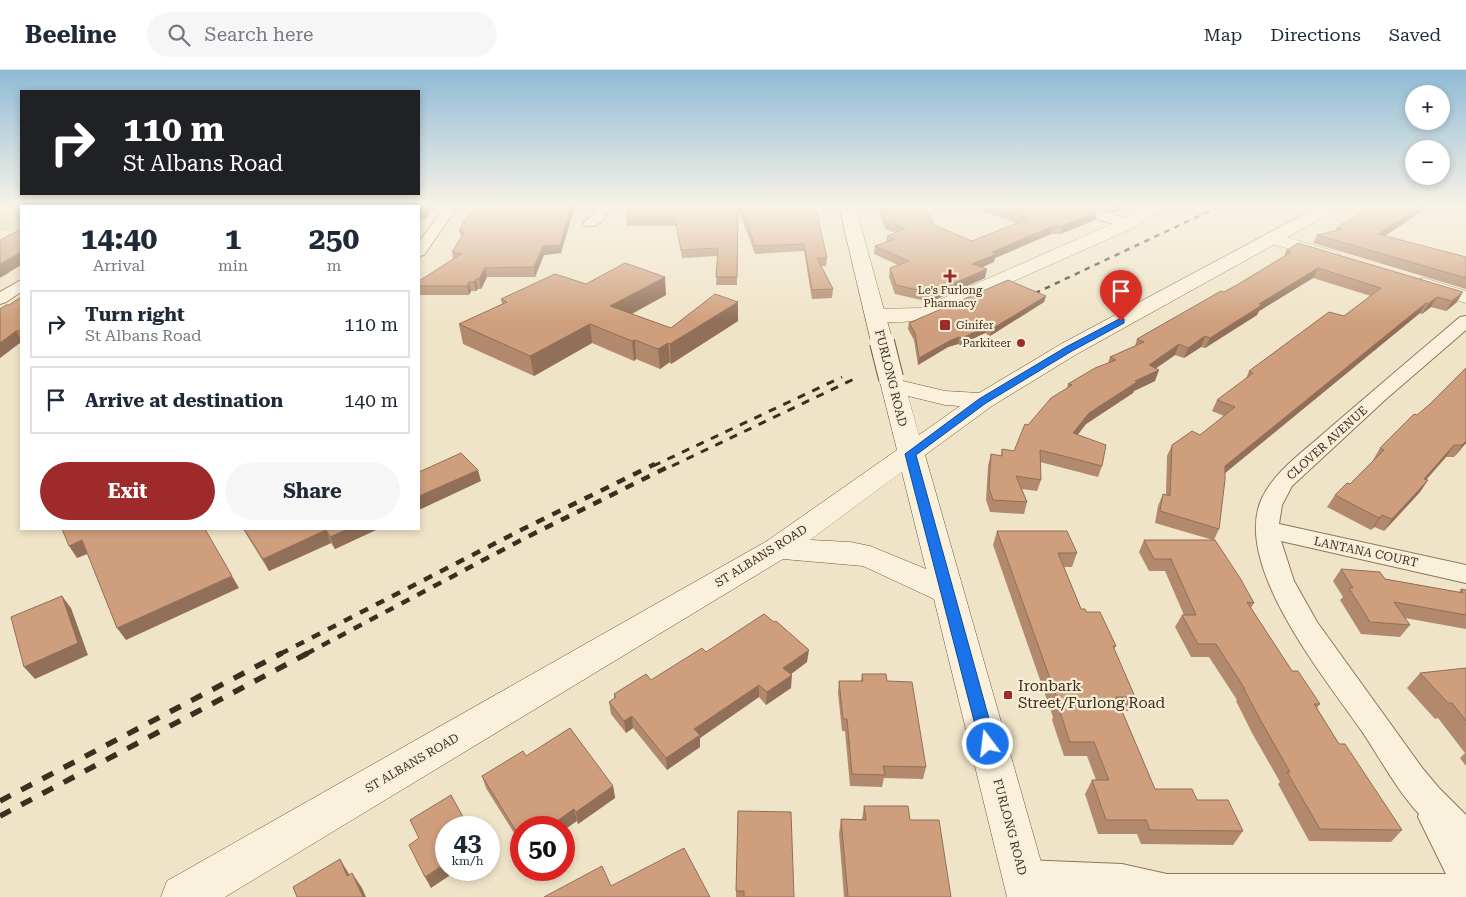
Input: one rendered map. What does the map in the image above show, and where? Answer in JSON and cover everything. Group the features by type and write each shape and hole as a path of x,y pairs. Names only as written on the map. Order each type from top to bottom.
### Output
{"main road":[{"name":"FURLONG ROAD","path":"857,245 946,591 1026,888"},
{"path":"875,315 921,314 1080,245"},
{"name":"ST ALBANS ROAD","path":"183,897 778,548 982,401 1069,349 1264,245"},
{"path":"1292,245 1346,261"},
{"path":"1411,280 1466,297"},
{"path":"892,382 945,398 982,401"},
{"path":"778,548 850,553 870,557 946,591"}],"street":[{"path":"0,299 20,286"},
{"name":"CLOVER AVENUE","path":"1466,321 1379,395 1283,482 1275,494 1268,516 1267,530 1273,562 1301,619 1426,798 1466,840"},
{"name":"LANTANA COURT","path":"1267,530 1466,574"},
{"name":"CLOVER AVENUE","path":"1426,798 1455,857 1466,873"},
{"path":"1026,888 1122,882 1167,892 1466,892"}],"building":[{"path":"0,245 20,245 20,253 0,264"},
{"path":"457,245 560,245 543,246 534,267 485,268 479,279 469,282 467,286 420,286 420,280 461,254 452,252"},
{"path":"680,245 737,245 737,277 716,277 718,248 681,250"},
{"path":"755,245 789,245 755,246"},
{"path":"804,245 824,245 827,258 817,258 833,289 812,290"},
{"path":"1009,245 992,252 996,254 972,264 987,269 931,293 896,285 890,268 909,261 875,246"},
{"path":"1296,245 1303,245 1463,292 1452,301 1437,297 1428,304 1426,303 1225,466 1219,529 1160,511 1163,494 1170,496 1172,445 1192,431 1200,435 1235,407 1217,400 1253,373 1249,371 1329,312 1344,316 1381,288 1318,268 1259,304 1262,305 1210,338 1205,336 1188,348 1179,344 1149,365 1159,370 1135,381 1137,382 1089,413 1073,433 1106,445 1102,466 1040,450 1041,480 1016,476 1027,502 993,500 989,488 991,454 1002,456 1002,449 1014,451 1025,424 1028,425 1051,398 1072,385 1068,384 1095,368 1116,360 1110,357 1144,342 1137,339 1221,291 1224,292 1237,285 1291,252 1286,251"},
{"path":"1350,245 1419,245 1466,257 1466,278"},
{"path":"625,263 665,277 610,306 671,328 715,294 738,302 670,344 668,343 658,349 590,324 530,356 459,324 507,302 501,299 555,274 586,284"},
{"path":"1008,280 1046,296 992,329 986,327 962,338 959,337 919,358 915,333 909,323"},
{"path":"20,298 20,331 16,331 0,343 0,309"},
{"path":"1466,368 1466,441 1462,445 1454,445 1424,479 1428,480 1392,519 1382,515 1379,518 1335,495 1347,483 1350,484 1384,450 1380,448 1414,414 1417,415 1430,404"},
{"path":"461,453 478,470 420,496 420,472"},
{"path":"62,530 206,530 232,576 117,628 82,540 69,546"},
{"path":"245,530 326,530 263,559"},
{"path":"326,530 346,530 330,537"},
{"path":"997,531 1067,531 1077,553 1058,553 1081,609 1085,609 1086,612 1100,612 1116,646 1113,646 1135,697 1116,697 1155,789 1192,789 1197,800 1228,800 1243,831 1150,830 1146,820 1106,820 1092,780 1109,780 1094,742 1070,742 1058,706 1060,706"},
{"path":"1144,540 1215,540 1254,603 1247,602 1292,671 1298,671 1320,704 1314,704 1339,744 1345,744 1402,830 1320,829 1287,772 1290,772 1245,689 1216,644 1198,644 1182,615 1196,615 1171,559 1154,559"},
{"path":"1341,569 1380,572 1385,579 1463,593 1461,589 1466,590 1466,615 1394,602 1410,625 1370,622 1349,588 1353,588"},
{"path":"62,596 78,643 24,667 11,617"},
{"path":"764,614 774,622 776,621 809,650 783,668 792,675 767,692 759,685 694,729 700,735 666,758 632,716 624,721 609,702 616,697 614,694 646,674 651,680 702,648 706,652"},
{"path":"1466,668 1466,721 1452,703 1448,703 1420,673"},
{"path":"862,674 886,674 887,681 912,682 926,767 883,766 885,775 852,774 847,719 843,719 839,681 863,681"},
{"path":"570,728 613,786 576,812 574,809 564,816 510,816 510,821 482,776 523,751 526,756"},
{"path":"451,795 462,816 435,816 435,870 425,877 409,845 419,838 410,820"},
{"path":"864,806 908,806 910,820 939,820 951,897 848,897 841,819 866,820"},
{"path":"738,811 791,812 794,897 744,897 744,891 736,891"},
{"path":"684,848 710,897 544,897 602,866 611,886"},
{"path":"340,859 347,876 352,873 363,897 297,897 293,887"}],"railway":[{"path":"1025,298 1138,245"},
{"path":"653,466 842,377"},
{"path":"672,466 854,379"},
{"path":"280,654 523,529 655,464"},
{"path":"306,654 525,538 674,464"},
{"path":"0,801 282,653"},
{"path":"0,816 308,653"}],"place":[{"name":"Le’s Furlong Pharmacy","path":"950,276"},
{"name":"Ginifer","path":"945,325"},
{"name":"Parkiteer","path":"1021,343"},
{"name":"Ironbark Street/Furlong Road","path":"1008,695"}],"route":[{"path":"988,744 910,454 982,401 1069,349 1121,321"}]}
